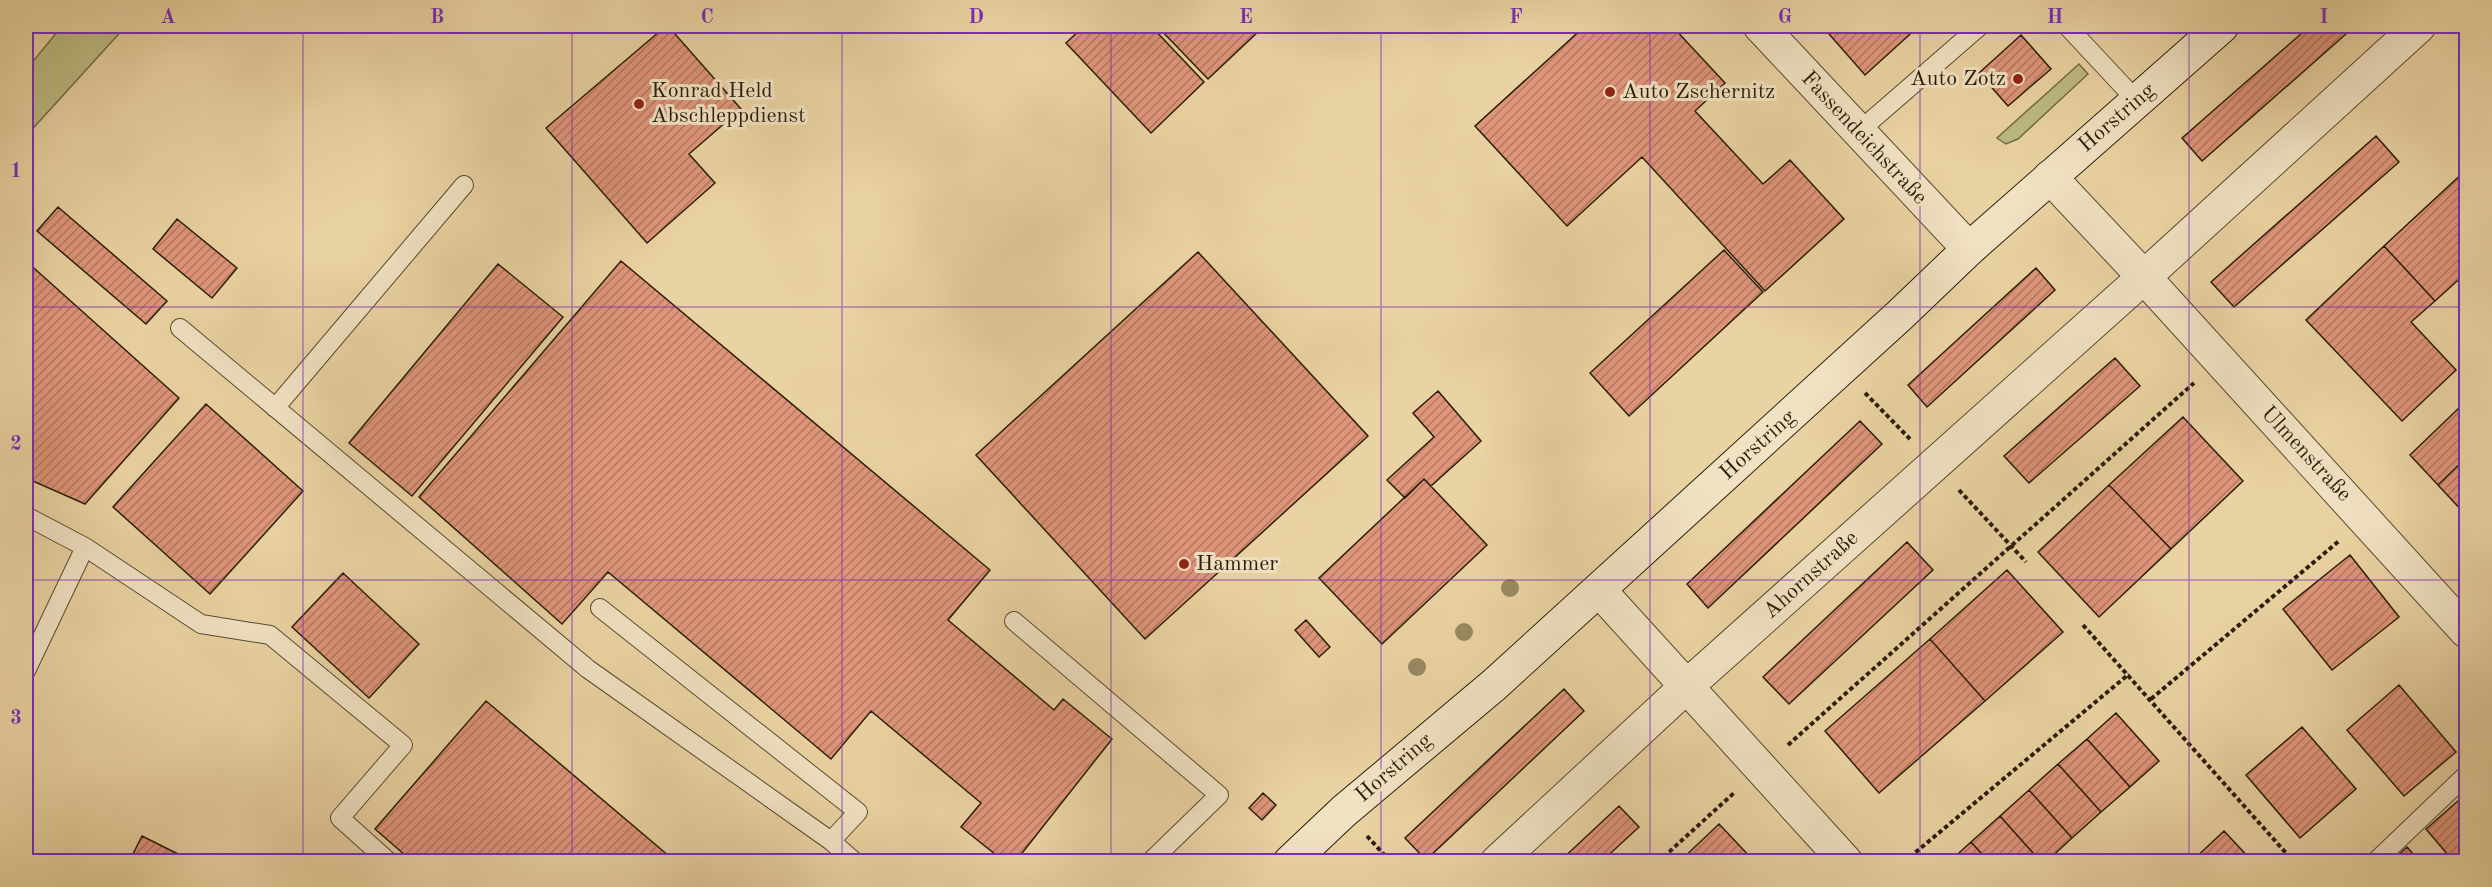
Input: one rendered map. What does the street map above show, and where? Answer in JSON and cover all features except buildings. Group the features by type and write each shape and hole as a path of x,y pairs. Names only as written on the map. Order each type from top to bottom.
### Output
{"street":[{"name":"Fassendeichstraße","path":"1760,26 1969,249"},
{"name":"Horstring","path":"1290,861 1336,818 1494,685 1841,369 1969,249 2222,26"},
{"path":"1935,465 2419,26"},
{"name":"Ulmenstraße","path":"2050,177 2466,631"},
{"name":"Ahornstraße","path":"1497,861 1687,686 1935,465"},
{"path":"1599,590 1846,861"}],"lane":[{"path":"1858,132 1980,26"},
{"path":"2067,26 2137,101"},
{"path":"275,408 464,185"},
{"path":"180,328 588,669 831,841 855,861"},
{"path":"26,516 85,547 201,624 270,635 403,744 340,818 389,861"},
{"path":"26,671 85,547"},
{"path":"600,608 858,812 831,841"},
{"path":"1014,621 1219,795 1150,861"},
{"path":"2375,861 2466,775"}],"path":[{"path":"1658,861 2219,360"},
{"path":"1841,369 2026,562"},
{"path":"2151,699 2365,519"},
{"path":"2083,625 2294,861"},
{"path":"1904,861 2129,674"}],"shaded area":[{"path":"62,26 126,26 26,136 26,70"},
{"path":"2079,64 2088,74 2018,139 2006,144 1997,138"}],"railway":[{"path":"26,36 35,26"}],"place":[{"name":"Auto Zotz","path":"2018,79"},
{"name":"Auto Zschernitz","path":"1610,92"},
{"name":"Konrad Held Abschleppdienst","path":"639,104"},
{"name":"Hammer","path":"1184,564"}]}
